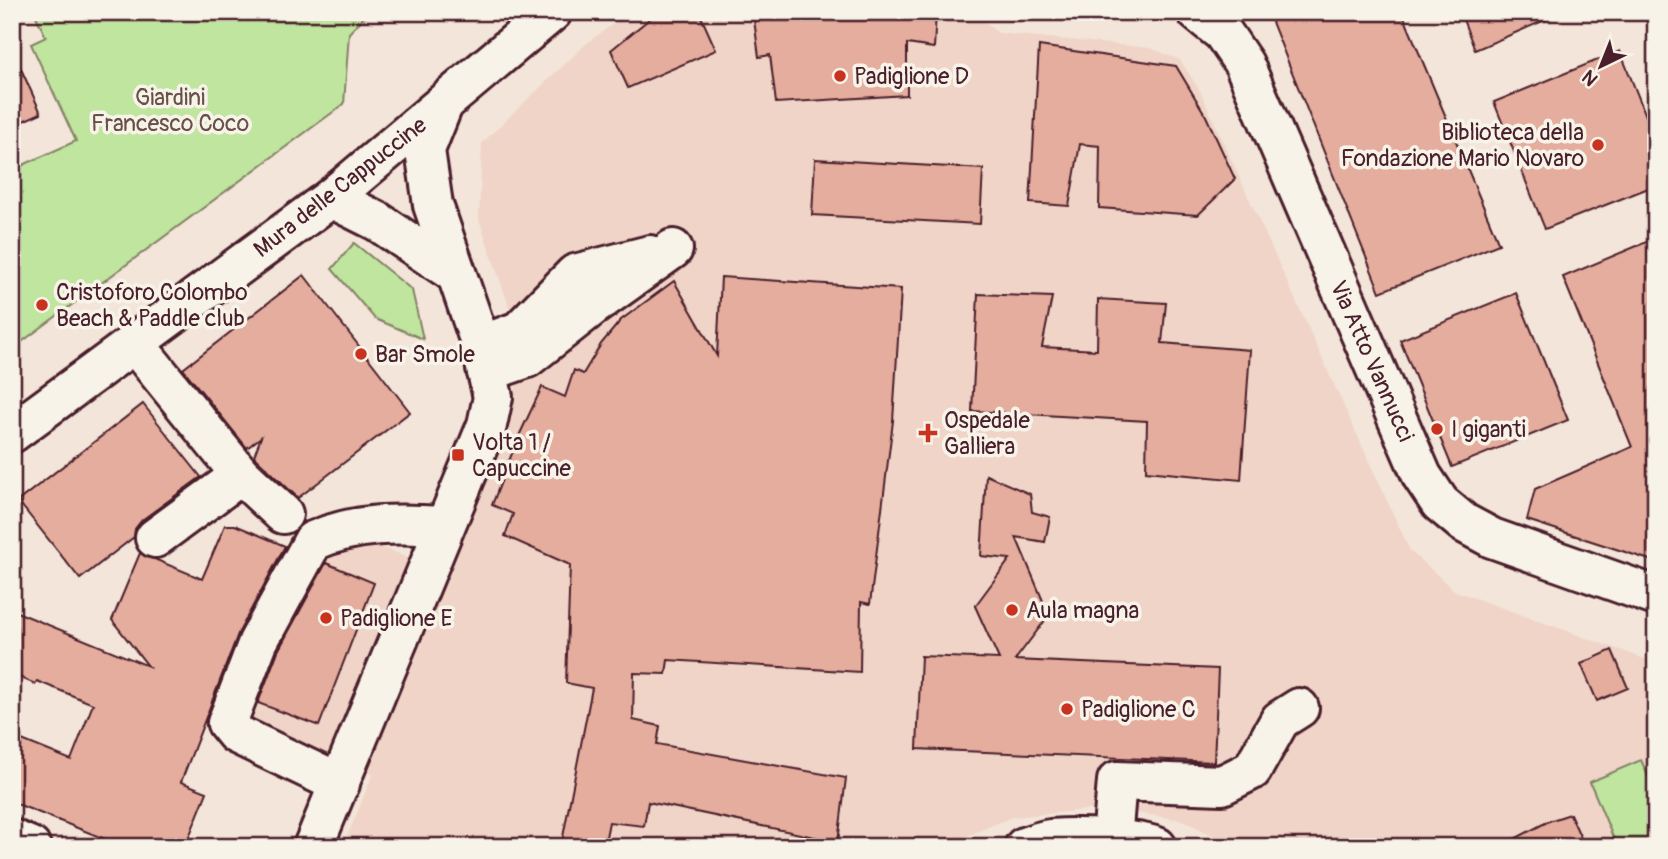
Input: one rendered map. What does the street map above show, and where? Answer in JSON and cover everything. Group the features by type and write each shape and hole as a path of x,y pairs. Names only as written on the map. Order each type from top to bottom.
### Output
{"street":[{"name":"Mura delle Cappuccine","path":"12,433 331,198 552,12"},
{"name":"Via Atto Vannucci","path":"1197,12 1223,33 1244,64 1422,476 1440,503 1464,523 1492,538 1656,596"},
{"name":"Mura delle Cappuccine","path":"313,847 487,425 493,397 484,358 433,205 425,150 443,105"},
{"path":"331,198 377,220 456,274"},
{"path":"135,344 241,475 283,514"},
{"path":"155,538 241,475"},
{"path":"340,784 230,729 227,723 258,642 313,541 330,533 389,523 444,526"},
{"path":"1112,840 1118,781 1222,785 1252,770 1280,720 1299,708"},
{"path":"12,839 31,847"},
{"path":"1024,847 1049,839 1112,840 1157,847"}],"shaded area":[{"name":"Ospedale Galliera","path":"629,12 973,12 998,33 1150,48 1180,60 1200,91 1410,551 1455,591 1656,663 1656,847 1237,847 1182,820 1107,808 1012,817 940,847 343,847 373,774 246,717 321,525 446,571 527,358 479,219 482,143 586,44"}],"green space":[{"name":"Giardini Francesco Coco","path":"34,12 369,12 349,33 344,104 12,349 12,170 76,141 31,44 46,37"},
{"path":"354,243 412,290 423,339 375,319 332,269"},
{"path":"1641,760 1656,794 1656,847 1617,847 1590,782"}],"building":[{"path":"658,12 699,12 716,50 628,88 611,50"},
{"name":"Padiglione D","path":"753,12 936,12 934,48 907,44 907,95 776,103 770,55 759,57"},
{"path":"1268,12 1402,12 1499,244 1380,292"},
{"path":"1460,12 1564,12 1475,50"},
{"path":"1039,46 1176,66 1206,116 1235,179 1198,215 1099,208 1100,146 1080,144 1069,206 1030,203"},
{"path":"12,49 41,113 12,126"},
{"path":"1620,51 1656,141 1656,185 1545,229 1494,102"},
{"path":"815,159 983,169 980,224 812,215"},
{"path":"1656,238 1656,562 1527,520 1535,489 1632,447 1563,277"},
{"path":"304,275 410,412 298,498 254,456 261,437 247,448 183,369"},
{"path":"721,277 901,289 893,421 870,604 861,602 860,672 668,660 666,674 634,673 633,720 660,726 657,744 846,778 838,842 648,802 644,826 609,822 604,847 561,847 592,688 566,683 570,565 505,536 513,514 492,505 518,438 542,387 565,397 574,370 583,374 601,344 621,320 674,281 717,356"},
{"path":"1516,293 1568,420 1452,467 1400,340"},
{"path":"978,294 1052,297 1042,347 1097,350 1098,299 1166,303 1162,343 1250,350 1241,480 1146,471 1147,421 972,411"},
{"path":"143,404 201,477 142,520 135,529 134,537 80,579 18,501"},
{"name":"Padiglione C","path":"986,475 1030,494 1032,512 1050,517 1045,542 1016,537 1049,615 1015,660 1218,669 1214,762 917,749 921,656 999,659 975,606 1010,559 981,556"},
{"path":"225,525 235,525 285,546 238,634 181,782 207,792 185,847 125,847 12,802 12,736 71,760 93,704 37,681 35,684 12,674 12,610 148,666 112,620 140,553 202,579"},
{"name":"Padiglione E","path":"326,563 374,583 319,726 258,703 278,651"},
{"path":"1612,650 1628,688 1597,701 1581,664"},
{"path":"1570,814 1585,847 1499,847 1549,821"}],"place":[{"name":"Padiglione D","path":"840,76"},
{"name":"Biblioteca della Fondazione Mario Novaro","path":"1598,145"},
{"name":"Cristoforo Colombo Beach & Paddle club","path":"42,305"},
{"name":"Bar Smole","path":"361,354"},
{"name":"I giganti","path":"1437,429"},
{"name":"Ospedale Galliera","path":"928,433"},
{"name":"Volta 1 / Capuccine","path":"458,455"},
{"name":"Aula magna","path":"1012,610"},
{"name":"Padiglione E","path":"326,618"},
{"name":"Padiglione C","path":"1067,709"}]}
